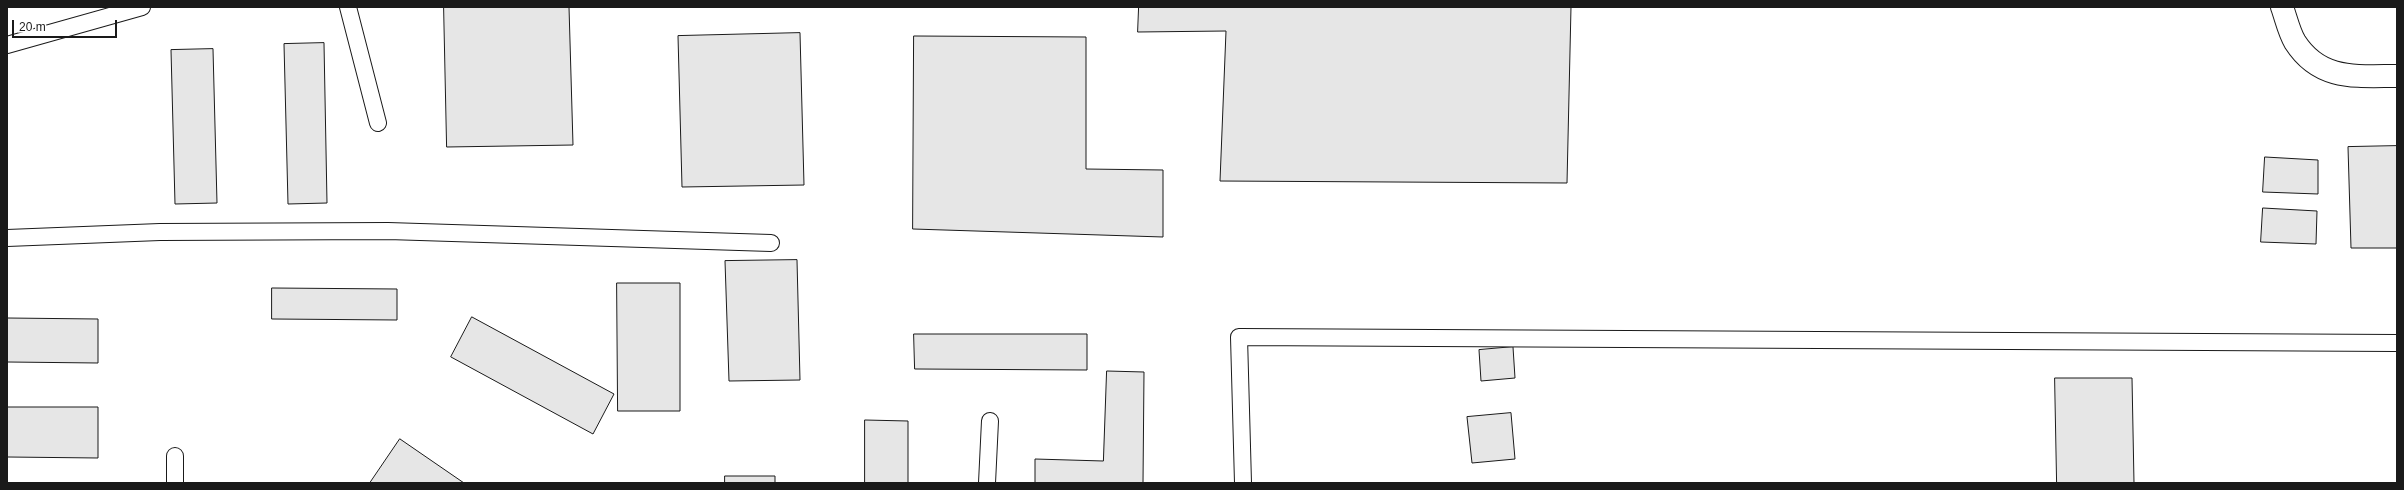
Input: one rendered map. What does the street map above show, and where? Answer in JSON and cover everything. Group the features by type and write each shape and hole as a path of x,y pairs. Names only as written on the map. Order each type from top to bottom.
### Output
{"street":[{"path":"2282,7 2294,42 2317,66 2342,76 2397,76"}],"lane":[{"path":"7,45 142,7"},
{"path":"348,7 378,122"},
{"path":"7,238 160,232 388,231 771,243"},
{"path":"1243,483 1239,337 2397,344"},
{"path":"986,483 990,421"},
{"path":"175,456 175,483"}],"building":[{"path":"444,7 569,7 573,145 447,147"},
{"path":"1139,7 1571,7 1567,183 1220,181 1226,31 1138,32"},
{"path":"800,33 804,185 682,187 678,36"},
{"path":"914,36 1086,37 1086,169 1163,170 1163,237 913,229"},
{"path":"324,43 327,203 288,204 284,44"},
{"path":"213,49 217,203 175,204 171,50"},
{"path":"2397,146 2397,248 2351,248 2348,147"},
{"path":"2265,157 2318,160 2318,194 2263,192"},
{"path":"2263,208 2317,211 2316,244 2261,242"},
{"path":"797,260 800,380 729,381 725,261"},
{"path":"617,283 680,283 680,411 618,411"},
{"path":"272,288 397,289 397,320 272,319"},
{"path":"472,317 614,394 593,434 451,357"},
{"path":"7,318 98,319 98,363 7,362"},
{"path":"914,334 1087,334 1087,370 915,369"},
{"path":"1513,347 1515,378 1481,381 1479,350"},
{"path":"1107,371 1144,372 1143,483 1035,483 1035,459 1103,461"},
{"path":"2055,378 2132,378 2134,483 2057,483"},
{"path":"7,407 98,407 98,458 7,457"},
{"path":"1511,413 1515,459 1472,463 1467,417"},
{"path":"865,420 908,421 908,483 865,483"},
{"path":"400,439 464,483 370,483"},
{"path":"725,476 775,476 775,483 725,483"}]}
